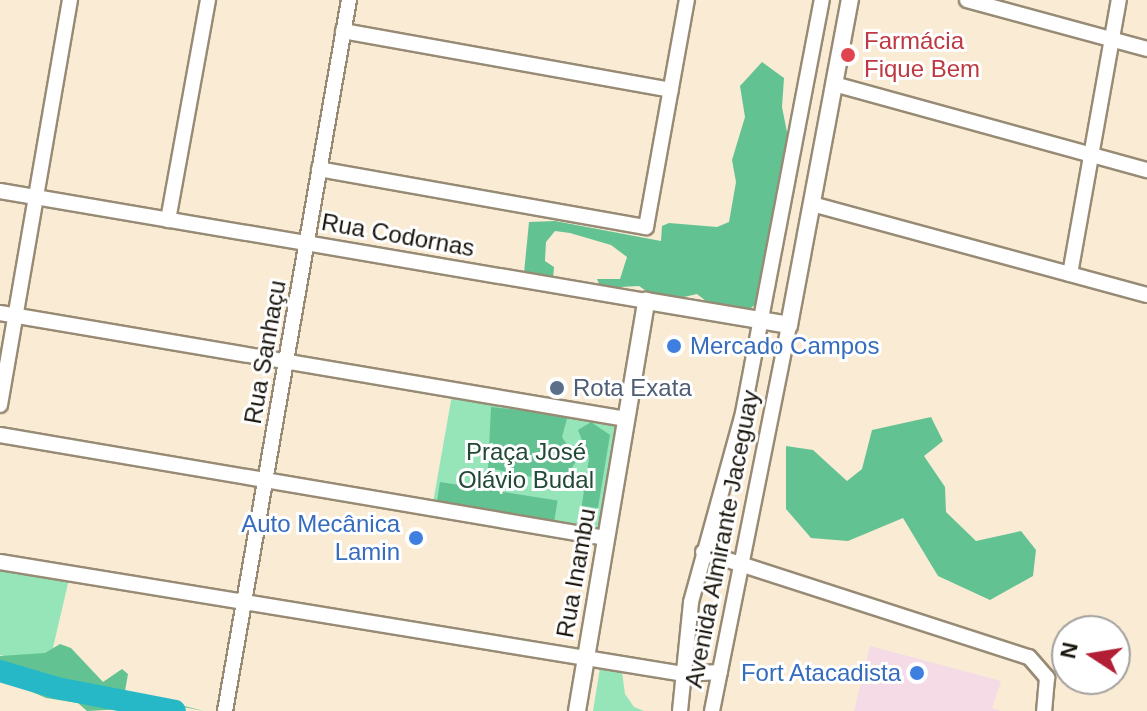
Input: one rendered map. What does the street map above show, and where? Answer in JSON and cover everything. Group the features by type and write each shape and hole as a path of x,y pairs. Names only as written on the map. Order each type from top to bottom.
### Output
{"main road":[{"name":"Avenida Almirante Jaceguay","path":"789,325 850,0"},
{"name":"Rua Codornas","path":"646,301 789,325"},
{"name":"Rua Inambu","path":"577,711 646,301"}],"street":[{"path":"0,405 70,0"},
{"path":"168,220 208,0"},
{"name":"Rua Sanhaçu","path":"225,711 349,0"},
{"path":"319,169 646,227 687,0"},
{"name":"Avenida Almirante Jaceguay","path":"680,711 691,602 739,433 822,0"},
{"path":"967,0 1147,49"},
{"path":"1070,274 1119,0"},
{"path":"343,31 671,90"},
{"path":"834,84 1147,170"},
{"name":"Rua Codornas","path":"0,191 646,301"},
{"path":"812,204 1147,295"},
{"path":"0,313 626,419"},
{"name":"Avenida Almirante Jaceguay","path":"712,711 789,325"},
{"path":"0,435 606,538"},
{"path":"703,552 742,561 1029,657 1047,678 1044,711"},
{"path":"0,562 683,674 720,672"}],"shaded area":[{"name":"Fort Atacadista","path":"870,646 1001,681 992,708 1002,711 854,711"}],"green space":[{"path":"762,62 784,78 782,107 790,147 759,301 750,309 735,314 715,308 697,294 662,302 639,286 601,288 597,279 620,279 627,257 611,245 570,233 555,231 546,242 545,261 554,267 553,279 524,273 529,222 555,221 661,241 662,226 669,223 717,227 729,222 736,182 732,160 745,117 740,86"},
{"name":"Praça José Olávio Budal","path":"452,395 619,425 600,536 432,506"},
{"path":"491,407 568,415 562,437 577,460 562,483 488,468"},
{"path":"931,417 943,441 924,456 945,487 946,512 976,541 1021,531 1036,550 1033,576 990,600 938,576 903,518 848,541 811,538 786,509 786,446 813,450 847,481 862,469 872,430"},
{"path":"591,422 610,435 596,520 583,517 581,510 589,458 578,430"},
{"path":"440,482 558,501 554,522 437,504"},
{"path":"0,568 69,579 49,665 0,655"},
{"path":"60,644 71,648 103,682 122,669 128,674 125,691 204,711 178,706 87,711 78,703 46,698 0,678 0,656 45,653","holes":["47,685 132,699 148,706 128,705"]},
{"path":"601,662 621,665 625,694 634,707 644,711 593,711"}],"waterway":[{"path":"0,671 57,688 175,711"}],"place":[{"name":"Farmácia Fique Bem","path":"848,55"},
{"name":"Mercado Campos","path":"674,346"},
{"name":"Rota Exata","path":"557,388"},
{"name":"Auto Mecânica Lamin","path":"416,538"},
{"name":"Fort Atacadista","path":"917,673"}]}
